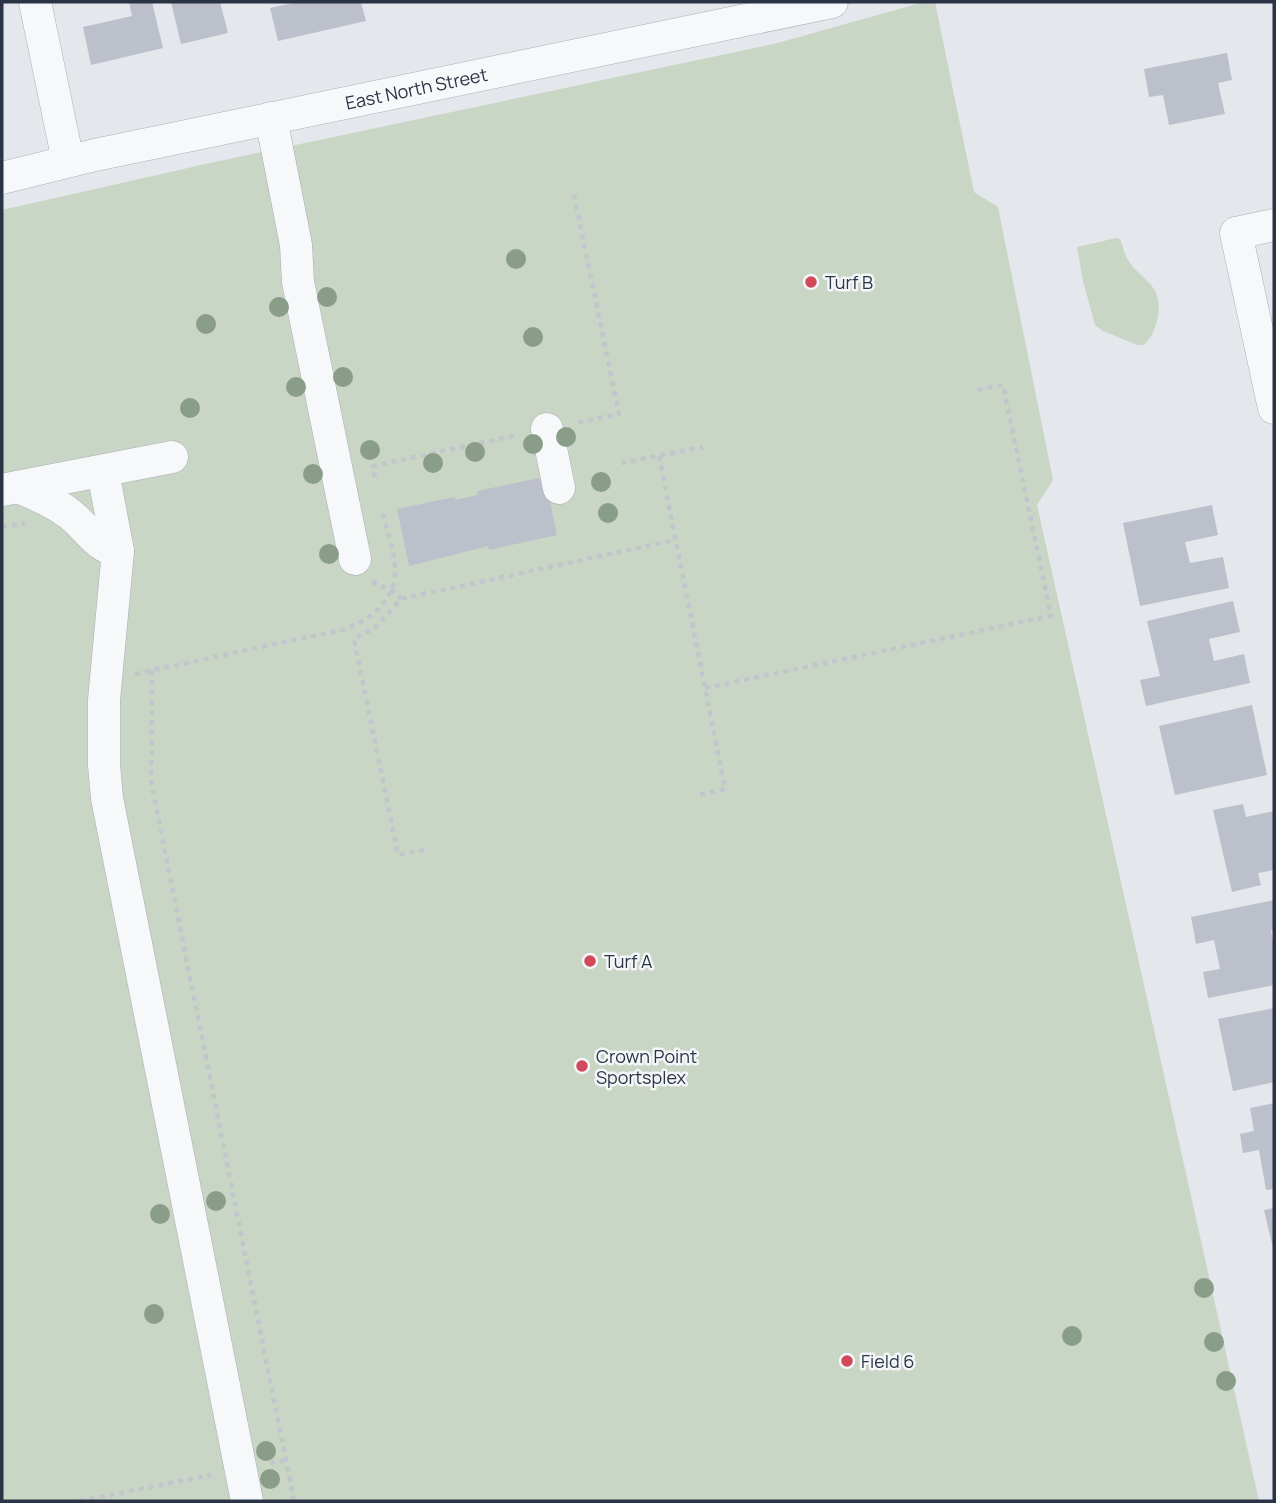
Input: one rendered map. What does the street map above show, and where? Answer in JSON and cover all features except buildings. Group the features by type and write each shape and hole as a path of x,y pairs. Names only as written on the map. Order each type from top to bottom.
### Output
{"street":[{"path":"35,2 68,161"},
{"name":"East North Street","path":"2,178 68,161 832,2"},
{"path":"271,118 296,244 298,282 361,570"},
{"path":"1274,225 1236,233 1274,408"},
{"path":"547,429 559,488"},
{"path":"10,488 172,457"},
{"path":"103,472 118,551 104,700 107,799 247,1501"},
{"path":"10,488 59,506 105,547 118,551"}],"path":[{"path":"375,477 373,466 620,414 574,195"},
{"path":"705,688 1051,616 1003,385 977,390"},
{"path":"621,463 703,447"},
{"path":"659,456 725,789 699,795"},
{"path":"125,676 353,627 372,616 380,608 390,589 395,572 382,510"},
{"path":"2,527 38,520"},
{"path":"424,850 398,855 354,639 376,627 401,599 675,540"},
{"path":"361,570 396,592 401,599"},
{"path":"152,670 151,781 294,1501"},
{"path":"80,1501 223,1473"}],"green space":[{"name":"Crown Point Sportsplex","path":"924,2 935,2 974,192 998,207 1053,480 1037,505 1259,1501 2,1501 2,210 210,163 774,44"},
{"path":"1120,239 1131,264 1151,285 1157,296 1159,311 1156,326 1144,345 1137,345 1095,325 1083,281 1077,247"}],"place":[{"name":"Turf B","path":"811,282"},
{"name":"Turf A","path":"590,961"},
{"name":"Crown Point Sportsplex","path":"582,1066"},
{"name":"Field 6","path":"847,1361"}]}
